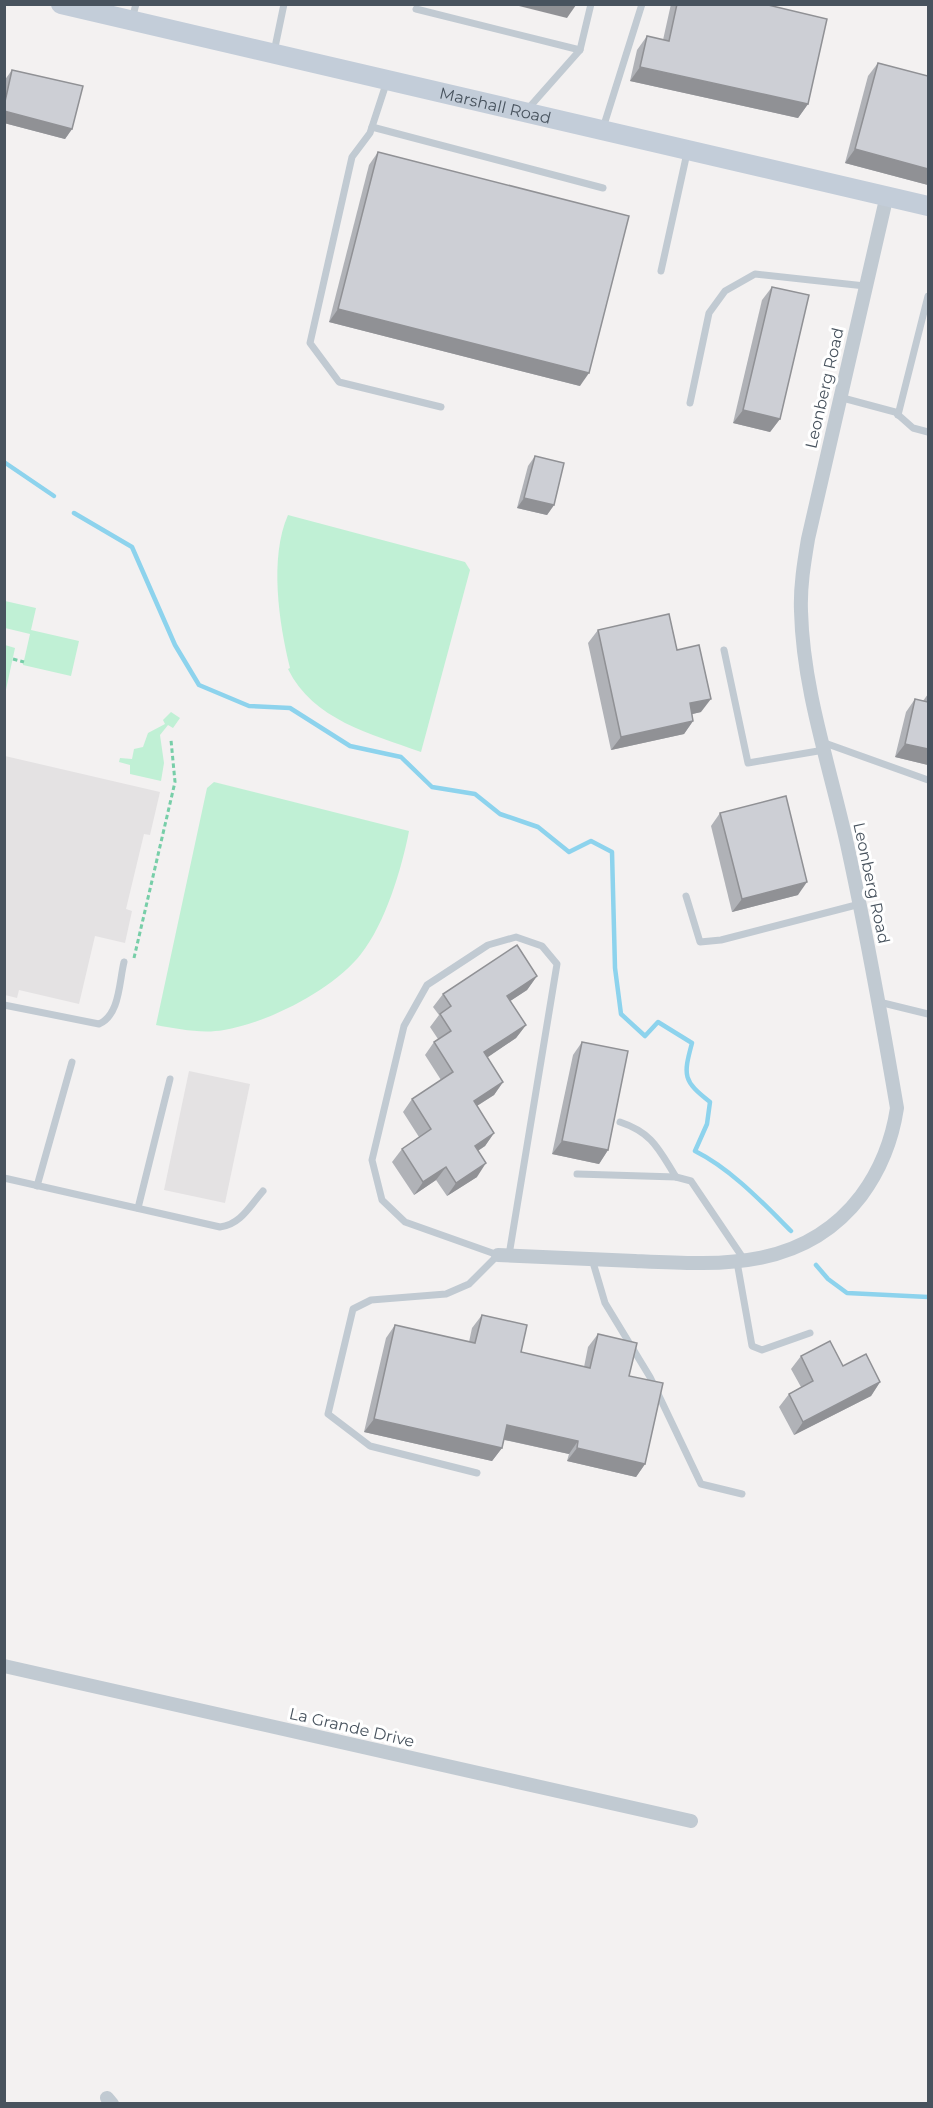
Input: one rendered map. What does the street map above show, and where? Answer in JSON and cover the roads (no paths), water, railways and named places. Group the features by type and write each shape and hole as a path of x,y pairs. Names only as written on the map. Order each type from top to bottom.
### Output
{"street":[{"name":"Marshall Road","path":"61,4 134,13 274,54 928,206"},
{"name":"Leonberg Road","path":"504,1255 692,1264 741,1261 792,1249 820,1236 854,1205 876,1173 894,1130 897,1108 879,1002 860,904 823,746 803,639 801,580 839,397 886,195"},
{"name":"La Grande Drive","path":"4,1666 691,1821"}],"lane":[{"path":"274,54 284,4"},
{"path":"524,112 580,50 591,4"},
{"path":"602,131 642,4"},
{"path":"416,9 580,50"},
{"path":"387,81 372,127 352,157 310,343 339,382 441,407"},
{"path":"372,127 603,188"},
{"path":"661,271 688,150"},
{"path":"690,403 709,313 725,291 755,274 865,286"},
{"path":"898,415 928,296"},
{"path":"839,397 898,415 913,428 928,432"},
{"path":"724,650 748,763 823,746 928,780"},
{"path":"686,896 700,942 720,940 860,904"},
{"path":"477,1473 370,1446 328,1414 353,1309 371,1300 446,1294 469,1284 504,1255 557,964 542,946 516,937 488,945 427,985 404,1026 372,1160 382,1200 405,1222 504,1255"},
{"path":"4,1005 99,1024 109,1020 113,1011 124,962"},
{"path":"879,1002 928,1014"},
{"path":"37,1186 72,1062"},
{"path":"138,1208 170,1078"},
{"path":"620,1122 639,1128 652,1139 676,1177"},
{"path":"577,1174 676,1177 691,1181 741,1261 752,1346 762,1350 810,1332"},
{"path":"4,1178 220,1227 231,1226 262,1191"},
{"path":"592,1259 605,1303 650,1377 701,1484 742,1494"}],"waterway":[{"path":"4,462 54,496"},
{"path":"74,513 132,547 175,645 199,685 249,706 290,708 350,746 401,757 432,787 475,794 500,814 538,827 569,852 591,841 612,852 615,968 621,1014 645,1036 658,1022 692,1043 687,1063 688,1077 695,1089 710,1102 707,1124 695,1151 734,1177 791,1231"},
{"path":"816,1265 828,1279 847,1293 928,1297"}]}
